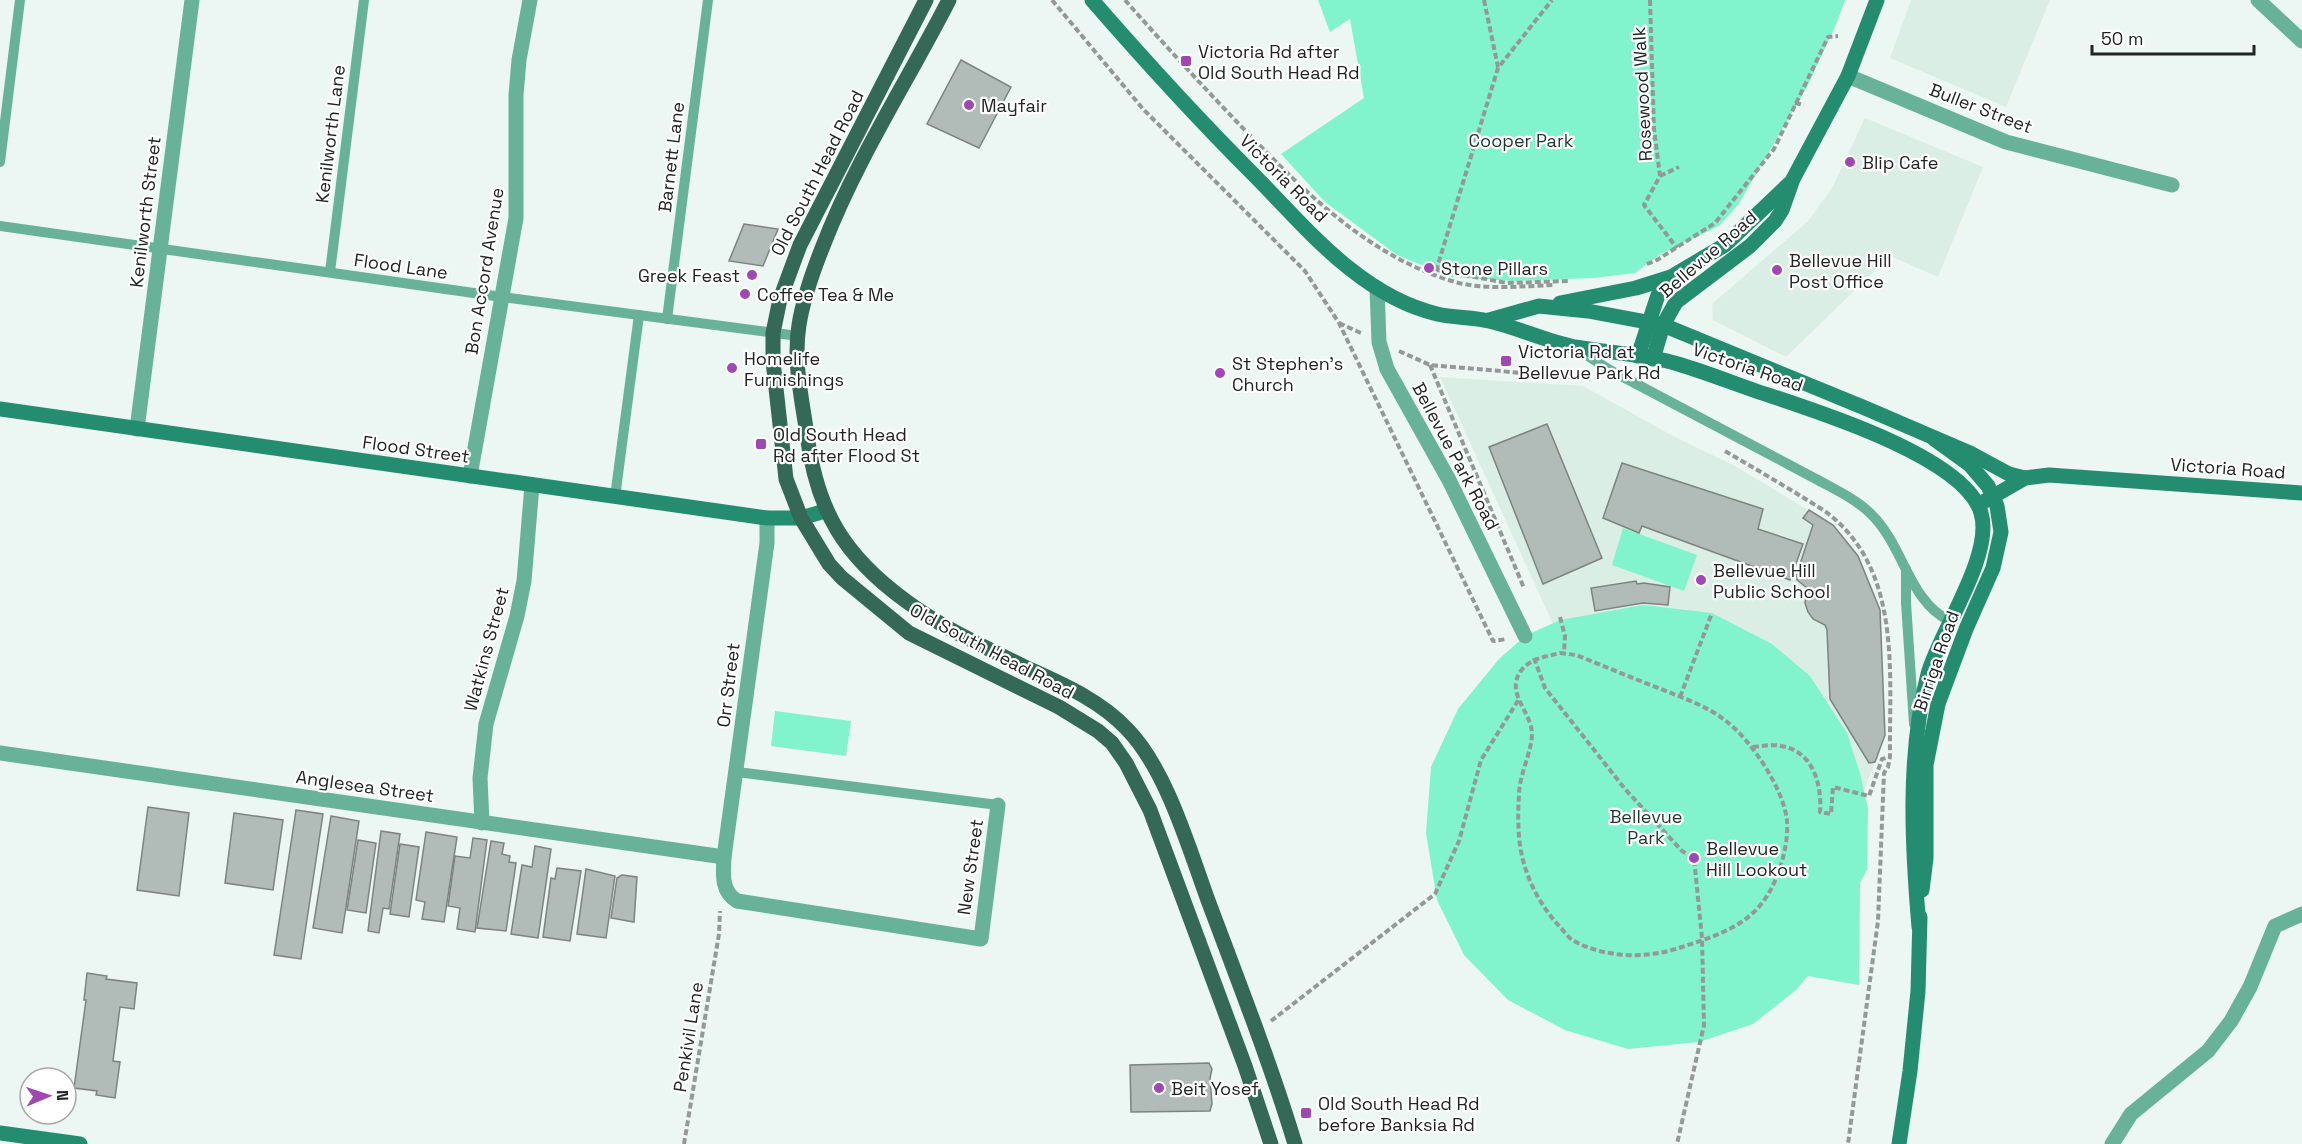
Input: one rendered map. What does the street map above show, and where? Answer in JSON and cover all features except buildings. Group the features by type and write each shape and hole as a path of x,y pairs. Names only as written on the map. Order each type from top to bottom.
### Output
{"main road":[{"name":"Old South Head Road","path":"926,0 800,245 780,299 773,333 773,369 786,479 801,518 836,571 872,605 909,633 1059,707 1098,731 1112,743 1137,781 1150,810 1245,1065 1271,1144"},
{"name":"Old South Head Road","path":"949,0 846,191 814,270 799,323 797,365 816,484 825,511 836,532 884,584 933,619 1072,689 1095,703 1127,729 1142,748 1158,775 1184,835 1258,1035 1295,1144"}],"street":[{"name":"Kenilworth Street","path":"137,429 192,0"},
{"name":"Bon Accord Avenue","path":"470,476 516,218 516,95 530,0"},
{"name":"Victoria Road","path":"1092,0 1180,100 1311,234 1377,288 1416,307 1436,313 1489,321 1542,339 1573,346 1676,363 1870,431 1904,447 1960,482 1977,502 1994,496 2025,478 2058,476 2302,493"},
{"name":"Bellevue Road","path":"1655,323 1676,302 1750,246 1775,221 1782,210 1793,180 1848,76 1877,0"},
{"path":"2258,0 2302,41"},
{"name":"Buller Street","path":"1848,76 2006,142 2172,185"},
{"name":"Bellevue Road","path":"1645,357 1655,323 1658,296 1676,274 1725,245 1793,180"},
{"path":"1539,306 1636,288 1676,274"},
{"name":"Bellevue Park Road","path":"1377,288 1379,342 1387,369 1449,480 1525,636"},
{"name":"Victoria Road","path":"1489,321 1539,306 1588,311 1655,323 1934,439"},
{"name":"Flood Street","path":"0,410 767,518 801,518 825,511"},
{"path":"1934,439 1972,454 2009,474 2025,478"},
{"name":"Birriga Road","path":"1918,927 1926,858 1926,765 1938,704 1966,628 1993,568 1999,544 2000,522 1994,496 1970,465 1934,439"},
{"name":"Watkins Street","path":"482,823 480,778 486,724 518,616 524,581 532,485"},
{"name":"Birriga Road","path":"1899,1144 1910,1071 1917,991 1918,927 1913,860 1916,760 1921,710 1929,670 1978,556 1983,534 1983,518 1977,502"},
{"name":"Orr Street","path":"724,857 767,543 767,518"},
{"path":"1950,621 1966,628"},
{"name":"Anglesea Street","path":"0,753 724,857"},
{"name":"New Street","path":"724,857 724,888 736,901 981,939 998,805"},
{"path":"2112,1144 2131,1114 2208,1051 2231,1021 2250,987 2275,926 2302,914"},
{"path":"0,1133 80,1144"}],"lane":[{"path":"0,162 20,0"},
{"name":"Kenilworth Lane","path":"330,272 364,0"},
{"name":"Barnett Lane","path":"667,319 708,0"},
{"name":"Flood Lane","path":"0,226 798,336"},
{"path":"615,497 639,315"},
{"path":"1573,346 1608,369 1844,495 1872,514 1892,542 1921,597 1938,615 1950,621"},
{"path":"1906,566 1906,603 1916,760"},
{"name":"New Street","path":"737,772 998,805"}],"path":[{"path":"1052,0 1143,110 1305,271 1339,323 1493,641 1525,636 1545,688 1625,789 1682,851 1694,858 1702,941 1704,1025 1677,1144"},
{"path":"1125,0 1282,168 1354,232 1391,255 1461,283 1508,287 1574,284"},
{"path":"1484,0 1498,68"},
{"path":"1436,272 1498,68 1552,0"},
{"name":"Rosewood Walk","path":"1650,0 1654,129 1660,176 1644,205 1675,243"},
{"path":"1640,266 1657,260 1715,223 1732,208 1774,149 1828,37 1838,36"},
{"path":"1795,104 1804,105"},
{"path":"1660,176 1679,167"},
{"path":"1436,272 1507,283 1581,280"},
{"path":"1527,594 1430,365 1595,379"},
{"path":"1716,446 1830,515 1848,532 1863,553 1875,577 1884,608 1889,640 1890,757 1884,774 1878,921 1848,1144"},
{"path":"1680,697 1713,613"},
{"path":"1560,617 1565,636 1564,653"},
{"path":"1564,653 1576,655 1710,710 1740,732 1753,747 1779,795 1787,819 1787,844 1778,873 1762,903 1738,925 1702,941 1672,950 1643,955 1608,954 1571,939 1543,908 1527,872 1519,837 1519,792 1532,733 1528,717 1519,699 1516,684 1520,672 1534,659 1564,653"},
{"path":"1270,1021 1436,894 1460,841 1481,760 1519,699"},
{"path":"1753,747 1781,746 1798,752 1811,764 1818,780 1821,795 1820,812 1831,814 1833,787 1869,796 1882,759 1890,757"},
{"name":"Penkivil Lane","path":"684,1144 719,934"}],"shaded area":[{"path":"1911,0 2050,0 2006,107 1890,58"},
{"path":"1865,118 1983,167 1938,277 1890,256 1786,357 1713,320 1712,304 1808,221 1832,188"},
{"name":"Bellevue Hill Public School","path":"1440,377 1583,386 1675,437 1735,466 1833,525 1858,556 1880,610 1885,735 1864,791 1860,772 1560,620 1553,624"}],"green space":[{"name":"Cooper Park","path":"1318,0 1845,0 1808,85 1738,205 1719,226 1661,254 1635,273 1594,278 1512,281 1451,277 1397,255 1325,202 1281,154 1364,98 1350,19 1330,32"},
{"path":"1623,528 1697,555 1684,591 1612,565"},
{"name":"Bellevue Park","path":"1643,605 1712,613 1772,644 1810,676 1847,733 1860,773 1868,809 1867,870 1860,883 1859,985 1808,976 1796,990 1753,1024 1699,1042 1628,1049 1565,1030 1508,1000 1464,955 1437,900 1426,833 1431,767 1458,709 1499,659 1525,636 1560,620"},
{"path":"775,711 851,721 846,756 771,746"}],"place":[{"name":"Victoria Rd after Old South Head Rd","path":"1186,61"},
{"name":"Mayfair","path":"969,105"},
{"name":"Blip Cafe","path":"1850,162"},
{"name":"Stone Pillars","path":"1429,268"},
{"name":"Bellevue Hill Post Office","path":"1777,270"},
{"name":"Greek Feast","path":"752,275"},
{"name":"Coffee Tea & Me","path":"745,294"},
{"name":"Victoria Rd at Bellevue Park Rd","path":"1506,361"},
{"name":"Homelife Furnishings","path":"732,368"},
{"name":"St Stephen's Church","path":"1220,373"},
{"name":"Old South Head Rd after Flood St","path":"761,444"},
{"name":"Bellevue Hill Public School","path":"1701,580"},
{"name":"Bellevue Hill Lookout","path":"1694,858"},
{"name":"Beit Yosef","path":"1159,1088"},
{"name":"Old South Head Rd before Banksia Rd","path":"1306,1113"}]}
